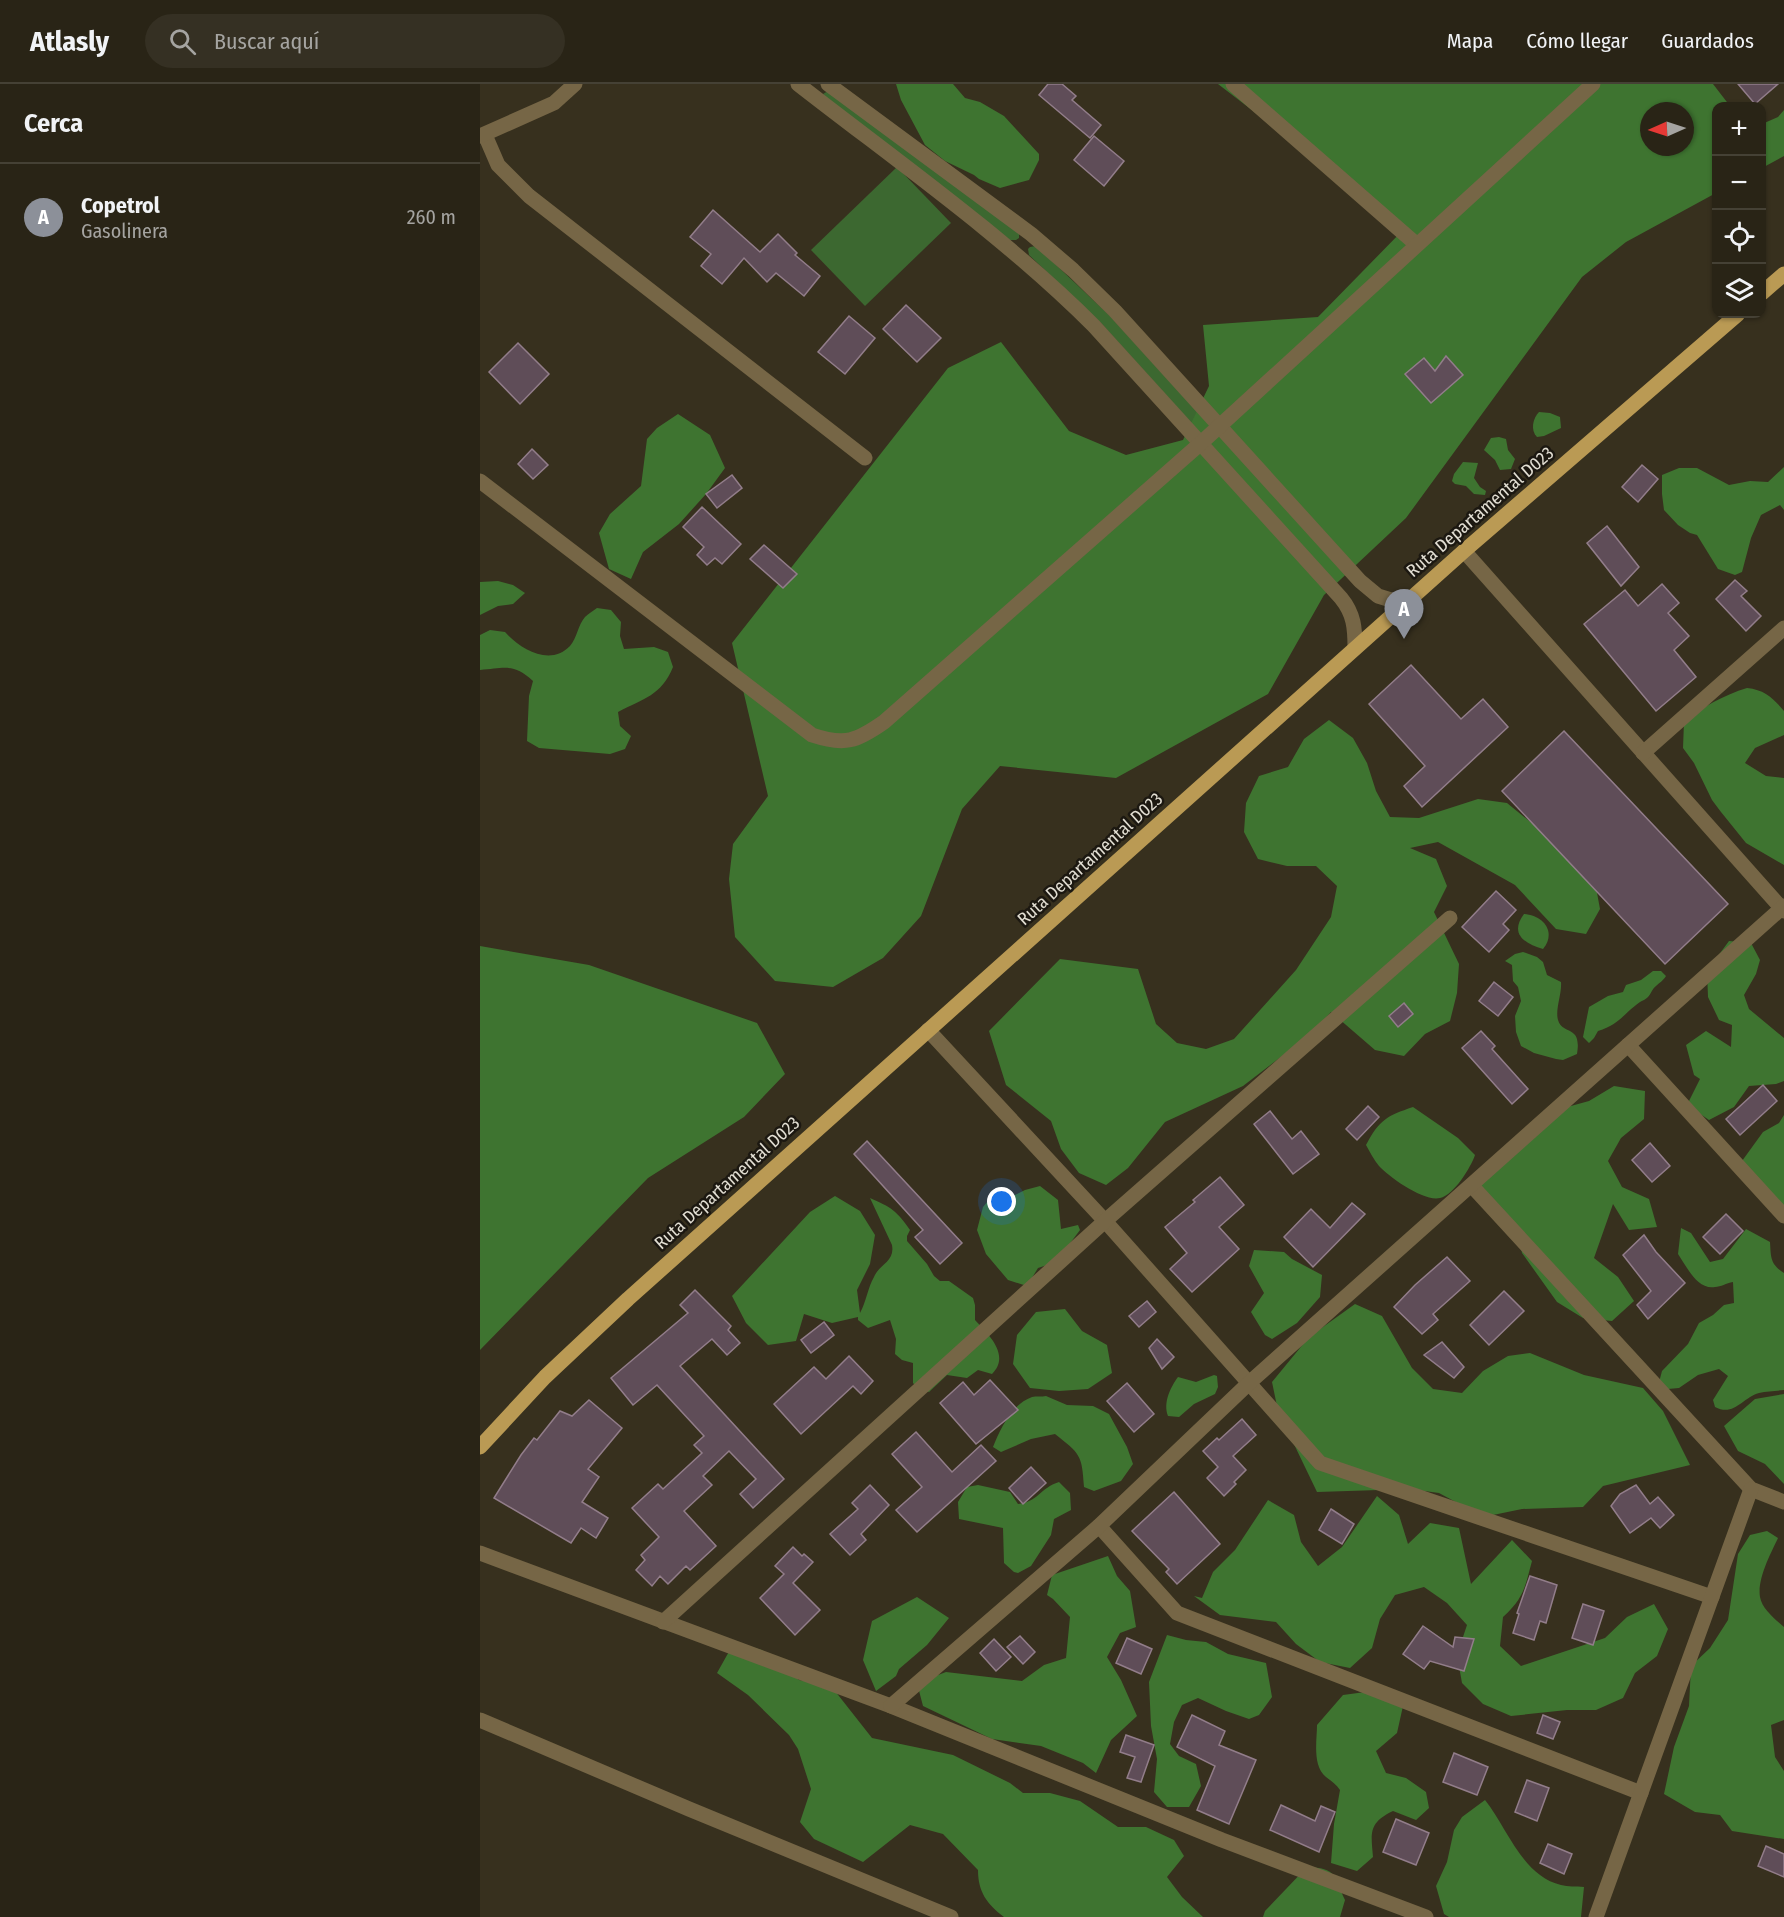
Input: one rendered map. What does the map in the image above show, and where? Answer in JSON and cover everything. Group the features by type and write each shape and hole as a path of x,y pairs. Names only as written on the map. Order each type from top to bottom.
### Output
{"main road":[{"path":"1766,289 1783,276"},
{"name":"Ruta Departamental D023","path":"480,1447 545,1377 628,1299 1404,604 1733,318"}],"street":[{"path":"575,84 554,103 482,135 498,165 529,196 865,458"},
{"path":"828,84 1031,234 1073,270 1115,311 1370,591 1387,600 1404,604"},
{"path":"1233,84 1416,244"},
{"path":"480,482 812,735 840,742 851,741 867,734 884,722 1201,443 1593,84"},
{"path":"805,86 1016,253 1094,326 1348,606 1355,629 1355,648"},
{"path":"1016,253 1031,234"},
{"path":"891,1706 1099,1526 1249,1383 1783,908 1464,551"},
{"path":"1643,753 1784,628"},
{"path":"663,1622 1105,1221 1450,918"},
{"path":"928,1030 1105,1221 1320,1463 1712,1597"},
{"path":"1628,1046 1784,1216"},
{"path":"1472,1186 1751,1489 1784,1502"},
{"path":"1596,1917 1751,1489"},
{"path":"1099,1526 1177,1613 1641,1793"},
{"path":"480,1553 891,1706 1210,1835 1426,1917"},
{"path":"480,1720 951,1917"}],"green space":[{"path":"896,84 953,84 965,98 980,102 1004,116 1039,154 1039,160 1029,180 1000,188 945,161 925,145 901,100"},
{"path":"1218,84 1713,84 1727,102 1712,102 1712,195 1626,242 1582,277 1406,518 1324,595 1268,694 1116,778 1000,766 962,809 921,916 883,958 833,987 775,981 735,937 729,879 733,844 768,796 732,643 948,368 1001,342 1069,431 1126,455 1183,440 1209,386 1203,325 1318,317 1405,228"},
{"path":"828,91 1019,232 1019,238 1010,240 825,97 823,94"},
{"path":"1784,110 1784,156 1766,166 1766,122 1778,117"},
{"path":"897,167 951,223 865,306 811,250"},
{"path":"1036,246 1109,315 1203,418 1195,427 1101,323 1029,255 1028,249"},
{"path":"1539,412 1560,417 1561,428 1537,437 1533,424"},
{"path":"678,414 710,435 725,468 706,494 679,524 643,552 631,579 609,569 599,533 610,514 641,486 647,439 657,428"},
{"path":"1491,438 1506,439 1508,450 1515,459 1511,469 1500,470 1495,460 1484,450"},
{"path":"1463,462 1478,463 1474,478 1486,491 1485,495 1474,494 1466,486 1455,484 1452,481"},
{"path":"1784,467 1784,510 1780,505 1761,515 1751,538 1742,572 1735,575 1718,569 1697,535 1678,525 1664,510 1662,475 1679,468 1697,468 1729,485 1750,481 1768,482"},
{"path":"498,581 513,585 525,593 513,604 498,606 480,615 480,582"},
{"path":"597,608 611,610 621,622 620,636 624,649 654,647 668,652 673,667 663,684 651,695 618,712 620,726 631,736 625,749 610,754 539,748 527,741 529,696 533,681 514,669 480,670 480,635 490,630 505,632 527,649 545,655 554,655 570,646 583,620"},
{"path":"1747,688 1768,695 1784,711 1784,735 1755,748 1745,763 1766,776 1784,778 1784,865 1746,843 1712,800 1694,763 1683,748 1684,722 1714,702"},
{"path":"1329,720 1353,738 1367,763 1376,791 1390,817 1419,818 1478,799 1507,803 1576,859 1595,882 1600,909 1586,934 1556,929 1515,885 1438,842 1410,848 1436,859 1447,886 1434,912 1459,964 1457,993 1450,1021 1425,1034 1404,1056 1375,1050 1331,1012 1312,1033 1243,1086 1165,1122 1128,1168 1106,1185 1079,1173 1061,1149 1051,1121 1006,1085 989,1031 1060,959 1138,969 1156,1024 1177,1043 1206,1049 1234,1039 1296,970 1331,917 1337,886 1316,866 1287,866 1258,859 1244,832 1246,803 1259,776 1288,767 1304,739"},
{"path":"1524,914 1537,918 1546,926 1549,936 1543,949 1530,944 1521,937 1518,927"},
{"path":"1729,941 1751,943 1760,960 1756,974 1744,995 1749,1009 1784,1038 1784,1081 1776,1084 1749,1086 1734,1107 1709,1120 1687,1105 1700,1079 1694,1075 1686,1045 1706,1031 1731,1047 1732,1025 1719,1020 1708,997 1707,971"},
{"path":"480,946 589,965 757,1023 785,1074 744,1117 648,1178 480,1350"},
{"path":"1523,952 1537,957 1543,962 1547,975 1561,982 1558,1020 1560,1025 1575,1034 1578,1045 1577,1054 1563,1060 1556,1059 1534,1053 1521,1046 1516,1032 1515,1016 1521,1001 1518,987 1513,981 1512,965 1505,961"},
{"path":"1653,971 1661,971 1666,976 1647,998 1616,1022 1598,1031 1589,1043 1583,1037 1589,1007 1608,996 1623,992 1626,985 1641,980"},
{"path":"1614,1086 1645,1091 1644,1119 1621,1138 1608,1161 1622,1187 1649,1199 1657,1227 1629,1230 1613,1204 1594,1258 1618,1277 1634,1301 1612,1321 1583,1318 1557,1302 1522,1253 1520,1243 1478,1199 1484,1168 1560,1109 1589,1101"},
{"path":"1413,1107 1458,1138 1475,1155 1456,1186 1440,1198 1416,1193 1398,1182 1379,1166 1366,1145 1380,1124 1397,1113"},
{"path":"1784,1115 1784,1214 1742,1161 1763,1132 1779,1123"},
{"path":"1040,1186 1058,1200 1061,1229 1078,1225 1080,1230 1056,1262 1038,1268 1027,1286 1008,1280 986,1254 977,1230 983,1207 992,1196 1006,1192 1015,1195"},
{"path":"835,1196 860,1211 875,1235 870,1264 857,1290 860,1313 872,1281 889,1259 892,1251 892,1245 870,1198 888,1207 901,1218 910,1230 907,1241 934,1276 940,1281 949,1281 973,1298 975,1320 991,1338 998,1352 999,1360 992,1374 978,1370 967,1378 947,1375 929,1392 918,1389 913,1383 913,1363 902,1360 895,1354 896,1339 890,1320 868,1328 858,1320 858,1317 832,1323 804,1314 796,1341 768,1345 746,1323 732,1296 810,1212"},
{"path":"1681,1228 1691,1233 1710,1262 1723,1259 1746,1229 1770,1242 1772,1260 1784,1273 1784,1390 1753,1395 1728,1410 1715,1407 1713,1400 1728,1376 1719,1369 1698,1375 1679,1388 1657,1390 1662,1371 1688,1344 1699,1323 1724,1305 1734,1303 1733,1282 1709,1287 1698,1281 1689,1271 1678,1254"},
{"path":"1254,1250 1284,1252 1292,1259 1322,1275 1320,1297 1297,1323 1272,1339 1265,1335 1251,1312 1264,1293 1249,1266"},
{"path":"1355,1304 1382,1316 1412,1368 1433,1389 1462,1393 1483,1371 1508,1356 1530,1353 1584,1375 1643,1388 1663,1411 1690,1465 1603,1486 1583,1507 1522,1509 1493,1515 1465,1507 1439,1493 1410,1489 1317,1492 1278,1411 1272,1382 1309,1337"},
{"path":"1065,1309 1082,1331 1107,1345 1112,1373 1088,1389 1059,1391 1030,1388 1013,1364 1017,1335 1036,1312"},
{"path":"1217,1376 1218,1387 1215,1394 1194,1404 1179,1417 1168,1416 1166,1406 1168,1396 1178,1377 1196,1382"},
{"path":"1784,1394 1784,1484 1765,1464 1738,1451 1724,1426 1755,1399"},
{"path":"1046,1396 1067,1405 1093,1406 1109,1414 1127,1447 1133,1464 1121,1481 1094,1491 1084,1487 1081,1461 1075,1451 1055,1434 1031,1439 1001,1452 993,1447 1003,1425 1018,1405 1032,1397"},
{"path":"1059,1482 1070,1493 1071,1510 1054,1519 1051,1535 1031,1566 1018,1573 1004,1563 1003,1528 959,1519 958,1502 967,1487 978,1485 1010,1492 1018,1504 1030,1501"},
{"path":"1377,1496 1399,1515 1408,1544 1430,1523 1459,1528 1471,1584 1512,1540 1532,1561 1523,1592 1503,1617 1500,1646 1521,1666 1605,1638 1627,1617 1654,1604 1668,1629 1657,1656 1635,1673 1623,1698 1596,1710 1567,1710 1511,1716 1483,1704 1462,1683 1457,1655 1467,1625 1447,1603 1424,1587 1395,1595 1380,1619 1372,1648 1350,1668 1320,1662 1296,1644 1276,1622 1220,1615 1194,1596 1202,1598 1213,1572 1235,1550 1268,1500 1294,1515 1301,1542 1318,1566 1342,1547"},
{"path":"1767,1531 1778,1538 1763,1574 1760,1597 1766,1610 1784,1627 1784,1720 1771,1725 1775,1757 1784,1771 1784,1839 1732,1831 1720,1815 1695,1812 1664,1794 1674,1747 1689,1706 1691,1666 1710,1648 1728,1620 1738,1554 1750,1535"},
{"path":"1108,1556 1117,1576 1130,1591 1136,1627 1120,1633 1107,1657 1121,1680 1137,1716 1111,1740 1096,1773 1083,1763 1041,1746 992,1739 923,1706 917,1683 946,1672 1022,1681 1044,1665 1066,1658 1070,1617 1047,1595 1052,1575"},
{"path":"917,1597 949,1618 927,1645 899,1669 896,1676 876,1691 863,1660 872,1621"},
{"path":"1167,1635 1206,1642 1228,1654 1266,1663 1272,1697 1259,1715 1249,1719 1198,1698 1182,1705 1174,1722 1170,1744 1179,1756 1196,1764 1201,1786 1189,1807 1167,1807 1154,1792 1157,1759 1151,1726 1149,1682"},
{"path":"747,1646 762,1650 799,1680 822,1684 835,1691 872,1738 953,1755 1010,1783 1023,1793 1050,1793 1080,1801 1118,1827 1146,1827 1174,1840 1184,1856 1167,1877 1182,1897 1203,1917 1004,1917 985,1897 978,1878 978,1870 943,1834 910,1825 863,1862 814,1839 800,1822 811,1789 798,1749 789,1735 748,1695 717,1673 731,1648"},
{"path":"1380,1690 1403,1706 1397,1733 1376,1751 1386,1773 1406,1778 1426,1792 1429,1808 1416,1820 1393,1811 1379,1820 1375,1824 1372,1835 1373,1857 1357,1871 1331,1863 1340,1790 1326,1777 1319,1766 1316,1753 1317,1725 1343,1695"},
{"path":"1485,1800 1517,1849 1536,1872 1547,1880 1561,1885 1584,1887 1581,1917 1449,1917 1444,1914 1436,1886 1447,1862 1454,1830 1462,1817"},
{"path":"1307,1867 1324,1869 1336,1879 1345,1900 1340,1917 1263,1917 1265,1911"}],"building":[{"path":"1048,84 1062,84 1076,96 1072,100 1101,125 1090,138 1039,95"},
{"path":"1738,84 1778,84 1757,102 1753,102"},
{"path":"1094,136 1124,161 1104,186 1074,160"},
{"path":"713,210 760,252 778,234 797,253 795,255 820,276 804,296 776,273 767,282 744,258 722,284 701,266 711,254 690,237"},
{"path":"906,305 941,338 917,362 883,329"},
{"path":"849,316 875,338 845,374 818,352"},
{"path":"518,343 549,374 520,404 489,372"},
{"path":"1446,356 1463,375 1431,403 1405,374 1424,358 1435,371"},
{"path":"532,449 548,465 533,479 518,464"},
{"path":"1642,465 1658,479 1638,502 1622,487"},
{"path":"732,475 742,488 717,508 706,494"},
{"path":"702,507 741,544 722,564 715,558 707,565 697,555 704,547 683,527"},
{"path":"1607,526 1639,567 1621,586 1587,543"},
{"path":"764,545 797,574 783,588 750,559"},
{"path":"1735,580 1747,591 1741,596 1761,616 1746,631 1716,599"},
{"path":"1662,584 1679,603 1668,613 1689,636 1674,650 1696,677 1656,711 1584,624 1625,590 1638,606"},
{"path":"1411,665 1461,719 1483,699 1508,727 1422,807 1404,786 1425,766 1369,704"},
{"path":"1564,731 1728,904 1665,964 1502,791"},
{"path":"1496,891 1516,910 1503,924 1509,930 1489,952 1462,927"},
{"path":"1494,982 1513,997 1498,1016 1479,1001"},
{"path":"1404,1003 1413,1014 1398,1027 1389,1016"},
{"path":"1481,1031 1495,1046 1492,1049 1528,1089 1512,1104 1462,1048"},
{"path":"1763,1085 1777,1101 1740,1135 1726,1119"},
{"path":"1368,1106 1379,1117 1357,1140 1346,1129"},
{"path":"1270,1111 1292,1139 1301,1131 1319,1154 1293,1174 1254,1124"},
{"path":"867,1141 962,1243 940,1264 915,1237 923,1230 854,1154"},
{"path":"1650,1143 1670,1166 1652,1182 1632,1160"},
{"path":"1220,1177 1244,1205 1219,1227 1239,1249 1192,1292 1170,1269 1187,1253 1165,1227"},
{"path":"1352,1203 1365,1214 1313,1267 1284,1237 1311,1209 1330,1228"},
{"path":"1726,1214 1743,1231 1720,1254 1703,1237"},
{"path":"1644,1235 1656,1252 1685,1283 1648,1319 1637,1305 1651,1291 1623,1255"},
{"path":"1447,1257 1470,1281 1433,1314 1438,1320 1422,1334 1394,1307"},
{"path":"695,1290 731,1326 728,1330 740,1343 727,1355 712,1339 680,1366 784,1479 753,1508 740,1494 756,1479 729,1451 703,1476 712,1485 684,1511 716,1546 690,1570 686,1566 668,1584 660,1576 652,1586 636,1570 645,1560 641,1555 659,1537 632,1508 658,1484 663,1489 702,1453 694,1445 704,1436 657,1385 633,1405 611,1378 688,1313 680,1305"},
{"path":"1504,1291 1524,1311 1489,1345 1470,1325"},
{"path":"1147,1301 1156,1312 1139,1327 1129,1316"},
{"path":"824,1322 834,1335 811,1353 801,1340"},
{"path":"1157,1339 1174,1357 1162,1369 1149,1348"},
{"path":"1442,1342 1464,1367 1454,1378 1424,1355"},
{"path":"849,1356 873,1381 861,1394 853,1386 801,1434 774,1404 814,1367 826,1379"},
{"path":"990,1380 1018,1410 976,1444 940,1403 963,1382 974,1395"},
{"path":"1127,1383 1154,1414 1134,1432 1107,1401"},
{"path":"589,1400 622,1428 588,1469 599,1477 582,1502 608,1518 596,1538 581,1528 571,1543 494,1498 521,1455 534,1438 537,1440 560,1411 572,1416"},
{"path":"1242,1419 1256,1435 1233,1456 1246,1470 1224,1496 1207,1478 1218,1467 1203,1451"},
{"path":"916,1432 952,1472 981,1445 996,1461 917,1532 896,1510 922,1487 892,1454"},
{"path":"1031,1467 1046,1483 1023,1504 1009,1488"},
{"path":"870,1485 889,1505 861,1534 866,1540 850,1555 830,1534 858,1509 852,1503"},
{"path":"1636,1485 1650,1504 1658,1497 1674,1515 1660,1528 1651,1518 1630,1533 1611,1506 1620,1494"},
{"path":"1174,1492 1220,1544 1177,1584 1166,1572 1169,1569 1132,1531"},
{"path":"1331,1509 1354,1524 1342,1544 1319,1530"},
{"path":"793,1547 813,1562 793,1583 820,1610 795,1635 760,1598 784,1574 775,1566"},
{"path":"1530,1576 1557,1585 1546,1623 1540,1621 1534,1640 1513,1633 1519,1614 1517,1613"},
{"path":"1583,1604 1604,1611 1593,1645 1572,1638"},
{"path":"1423,1626 1453,1647 1455,1637 1474,1639 1464,1671 1430,1661 1424,1669 1403,1654"},
{"path":"1020,1636 1035,1652 1023,1664 1007,1647"},
{"path":"1127,1638 1152,1649 1141,1674 1116,1663"},
{"path":"994,1639 1011,1657 996,1671 980,1653"},
{"path":"1192,1715 1225,1731 1219,1745 1256,1760 1229,1824 1197,1810 1215,1766 1177,1747"},
{"path":"1543,1715 1560,1722 1553,1739 1537,1733"},
{"path":"1126,1735 1154,1745 1141,1782 1127,1778 1135,1757 1120,1752"},
{"path":"1454,1753 1488,1767 1477,1795 1443,1782"},
{"path":"1527,1780 1549,1788 1537,1821 1515,1812"},
{"path":"1281,1805 1315,1821 1321,1806 1335,1812 1319,1852 1270,1830"},
{"path":"1396,1819 1429,1833 1416,1865 1383,1852"},
{"path":"1548,1844 1572,1854 1564,1874 1540,1863"},
{"path":"1766,1846 1784,1854 1784,1877 1758,1866"}],"place":[{"name":"Copetrol","path":"1404,639"}]}
